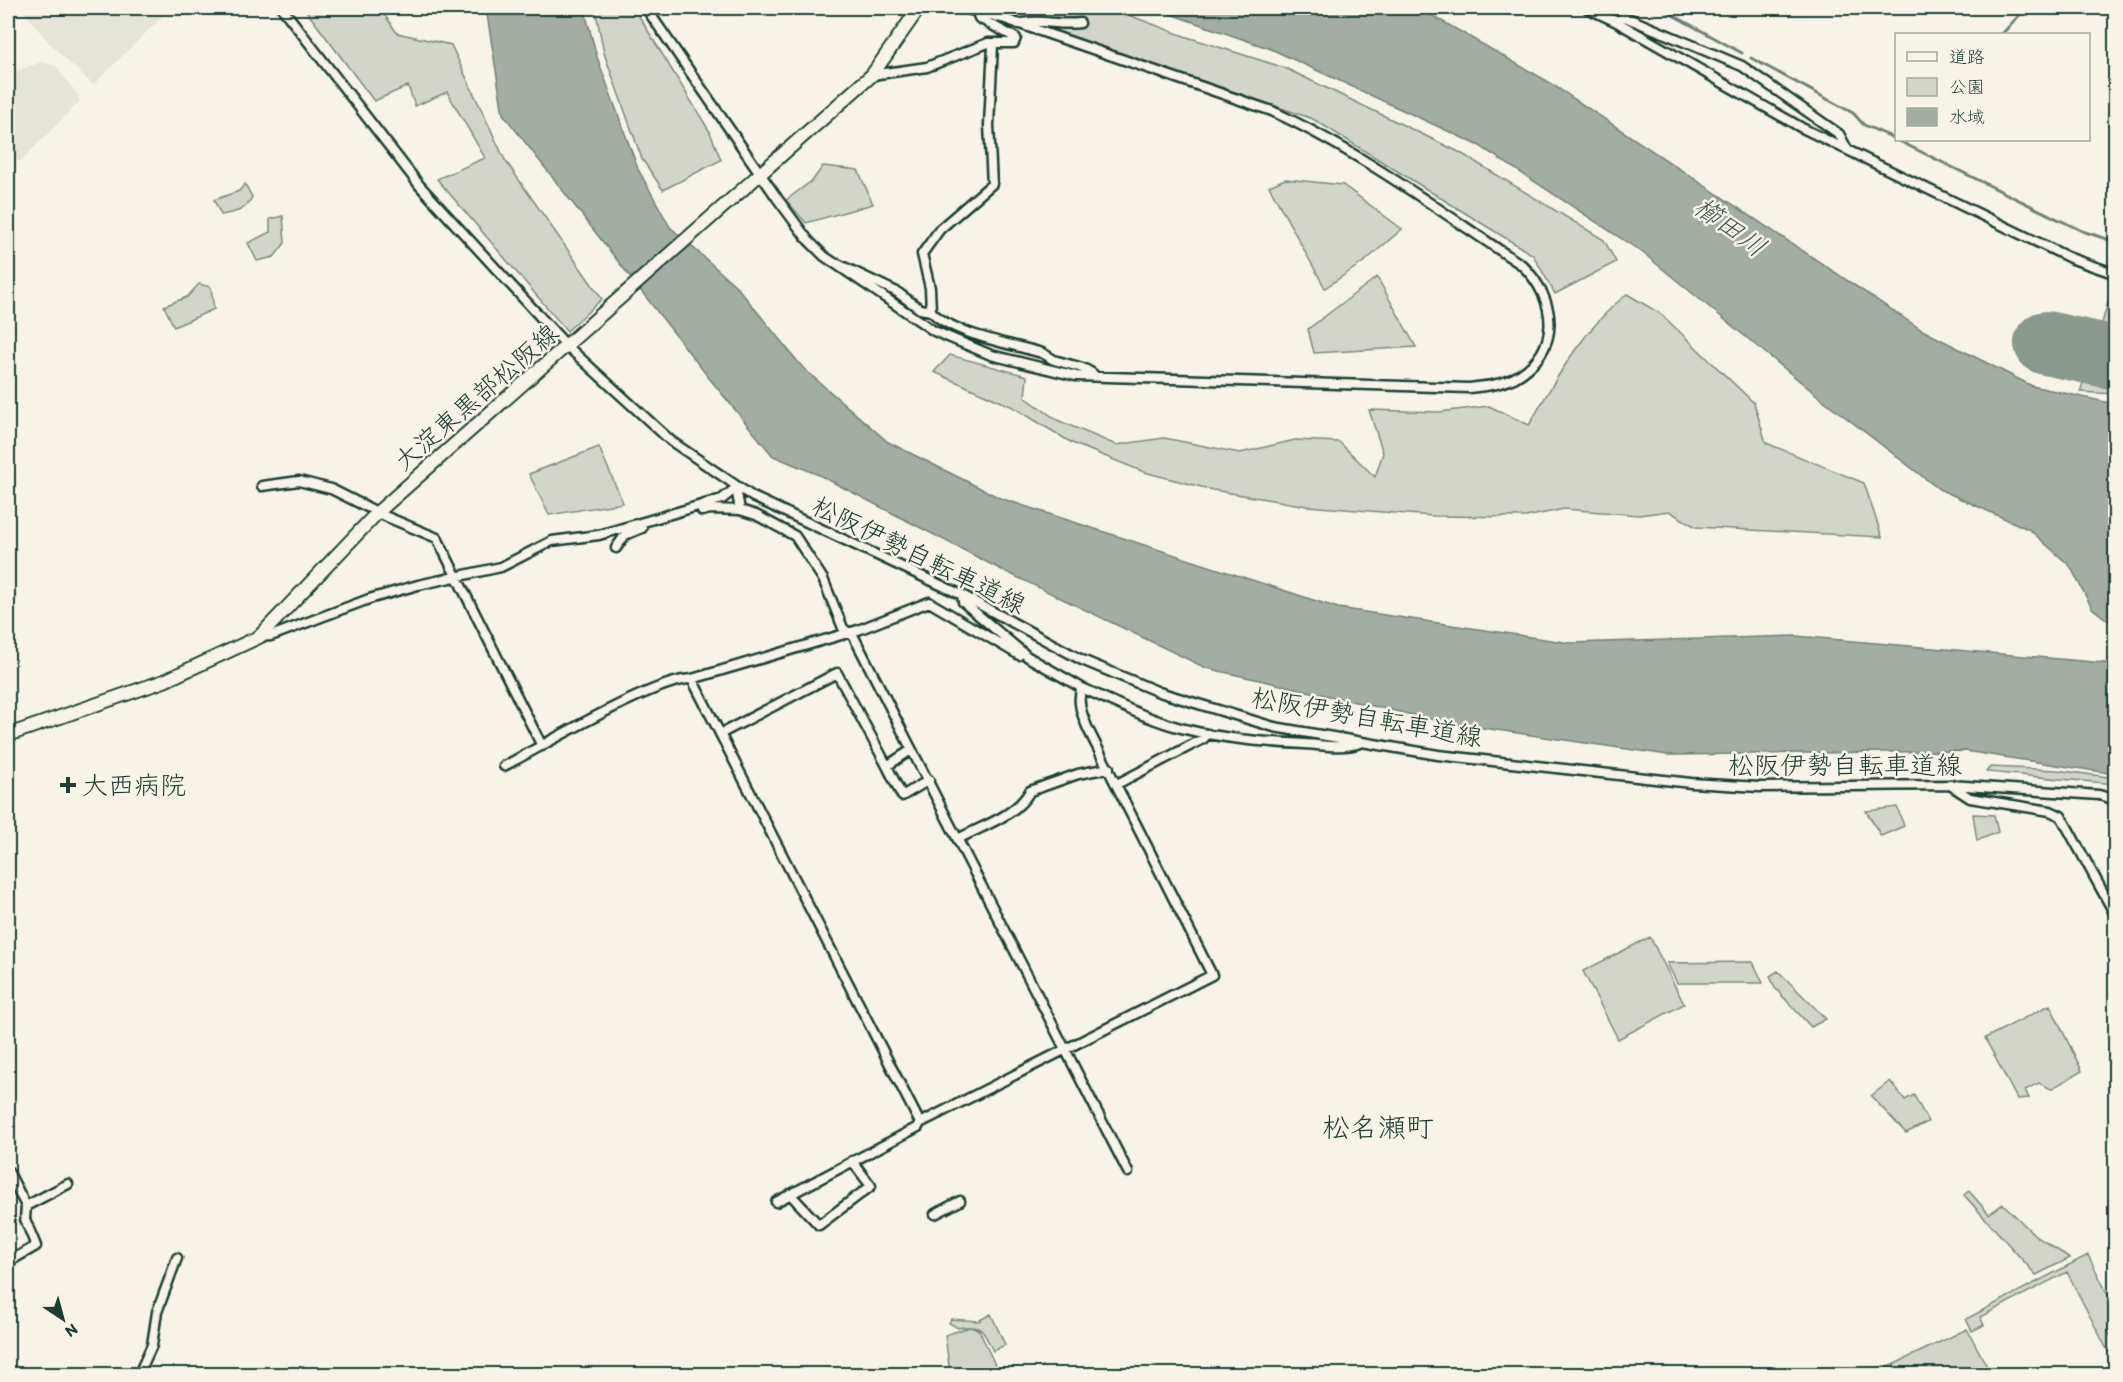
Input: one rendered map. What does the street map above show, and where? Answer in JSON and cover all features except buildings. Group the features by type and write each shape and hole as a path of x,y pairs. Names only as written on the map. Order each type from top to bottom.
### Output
{"main road":[{"name":"大淀東黒部松阪線","path":"8,735 164,681 259,638 378,512 872,75 919,8"}],"street":[{"name":"松阪伊勢自転車道線","path":"282,8 408,172 570,343 671,441 736,488 804,523 879,554 962,595 1059,649 1159,692 1274,727 1438,755 1691,783 1759,787 1950,785 2099,795 2115,800"},
{"path":"646,8 759,176 808,240 834,263 934,331 991,355 1076,376 1469,388 1493,385 1523,372 1542,348 1550,319 1548,301 1535,278 1522,265 1372,165 1307,127 1239,99 1018,24 963,8"},
{"path":"1587,8 1615,21 1802,128 2070,258 2115,274"},
{"path":"872,75 927,67 988,43 993,45 1006,41 1014,43 1016,38 979,18 977,12"},
{"path":"1615,21 1625,17 1742,66 1839,134 1848,150"},
{"path":"1018,24 1030,20 1068,25 1080,22"},
{"path":"931,311 932,301 922,254 940,229 985,193 992,184 989,125 993,45"},
{"path":"834,263 849,267 897,292 920,309 931,311 937,317 973,333 1015,348 1045,354 1052,359 1090,371 1096,377"},
{"path":"262,486 299,481 331,489 437,538 542,747"},
{"path":"259,638 271,636 378,596 501,567 552,541 599,535 722,499 736,488 740,510"},
{"path":"647,522 651,526 710,509 740,510 756,515 795,536 823,579 843,628 849,633 929,780 1128,1172"},
{"path":"616,548 625,535 642,529 647,522"},
{"path":"962,595 963,602 1028,657 1082,688 1178,727 1237,740 1351,746 1361,742"},
{"path":"504,766 647,692 672,682 692,680 849,633 929,602 1021,656 1028,657"},
{"path":"720,734 837,673 902,795 929,780"},
{"path":"692,680 920,1123"},
{"path":"776,1202 918,1127 920,1123 1212,975 1081,711 1079,694 1082,688"},
{"path":"1117,784 1203,739 1208,734"},
{"path":"887,766 911,750"},
{"path":"958,839 1012,811 1023,803 1030,791 1078,774 1109,768"},
{"path":"1950,785 1970,798 2061,816 2115,916"},
{"path":"790,1194 819,1225 871,1186 852,1161"},
{"path":"8,1171 26,1206 25,1219 36,1246 8,1262"},
{"path":"26,1206 68,1184"},
{"path":"935,1214 960,1201"},
{"path":"139,1374 152,1345 157,1312 177,1258"}],"shaded area":[{"path":"8,8 16,32 14,41 8,50"},
{"path":"21,8 171,8 93,85 49,43"},
{"path":"42,62 56,66 78,95 79,102 21,161 14,161 8,153 8,97 11,73"}],"green space":[{"path":"304,8 380,8 397,33 451,45 505,160 602,299 567,331 437,179 485,158 447,92 415,106 408,86 374,101"},
{"path":"595,8 634,8 710,132 721,160 663,190 642,159 604,53"},
{"path":"990,8 1110,8 1184,36 1285,68 1459,152 1604,240 1616,262 1555,294 1533,255 1313,119"},
{"path":"823,166 858,170 873,204 806,223 786,200 813,180"},
{"path":"1285,179 1343,185 1402,229 1365,261 1325,288 1269,186"},
{"path":"245,184 252,197 246,206 221,215 214,200 239,191"},
{"path":"283,216 285,243 274,257 257,261 248,243 270,232 270,219"},
{"path":"1377,277 1416,347 1314,353 1308,329"},
{"path":"199,284 211,287 214,309 174,327 164,306 187,297"},
{"path":"2111,292 2115,293 2115,351 2095,347"},
{"path":"1627,294 1661,314 1754,403 1766,443 1864,483 1882,537 1696,527 1669,511 1639,515 1564,509 1526,517 1433,516 1307,506 1213,490 1144,472 1072,443 1013,407 934,372 950,355 1027,376 1025,397 1057,420 1116,445 1164,438 1240,453 1295,440 1339,442 1375,477 1383,453 1369,410 1440,412 1489,406 1529,425 1584,338 1597,322"},
{"path":"2090,361 2115,366 2115,394 2080,392"},
{"path":"599,447 623,503 549,515 529,474"},
{"path":"1990,767 2056,770 2115,778 2115,784 1986,772"},
{"path":"1897,807 1904,826 1881,836 1866,811"},
{"path":"1973,814 1994,815 1998,832 1977,841"},
{"path":"1650,937 1684,1004 1618,1039 1583,971"},
{"path":"1753,962 1763,983 1677,983 1667,963"},
{"path":"1778,971 1826,1019 1811,1027 1775,988 1770,976"},
{"path":"2050,1005 2082,1071 2051,1089 2039,1083 2025,1090 2029,1098 2017,1099 1985,1038"},
{"path":"1890,1081 1905,1100 1914,1095 1928,1122 1906,1133 1871,1096"},
{"path":"1969,1191 1989,1214 2003,1204 2037,1237 2070,1258 2036,1275 1964,1195"},
{"path":"2088,1255 2115,1309 2115,1327 2108,1331 2115,1346 2115,1365 2067,1272 1980,1317 1984,1325 1972,1331 1966,1319"},
{"path":"991,1314 1005,1345 993,1351 981,1330 973,1327 958,1328 949,1323 951,1319 978,1321"},
{"path":"970,1327 979,1330 996,1367 989,1374 950,1374 945,1335"},
{"path":"1967,1329 1991,1374 1874,1374"}],"water":[{"path":"486,8 584,8 597,57 638,169 670,227 737,287 803,368 888,442 1000,498 1338,608 1571,643 1796,636 2115,664 2115,774 1965,751 1668,755 1448,723 1206,668 998,568 819,475 773,456 709,378 503,114"},
{"name":"櫛田川","path":"1153,8 1419,8 1547,81 1922,330 2032,386 2115,404 2115,626 2092,608 2070,566 2030,530 1939,489 1818,396 1642,252 1480,146 1271,49"}],"waterway":[{"path":"1660,8 1742,53"},
{"path":"2003,33 2026,8"},
{"path":"1751,58 1853,113 1864,125 1895,139"},
{"path":"1899,141 2082,231 2116,242"}],"runway":[{"path":"2046,343 2116,358"}],"place":[{"name":"大西病院","path":"68,785"}],"district":[{"name":"松名瀬町","path":"1378,1127"}]}
